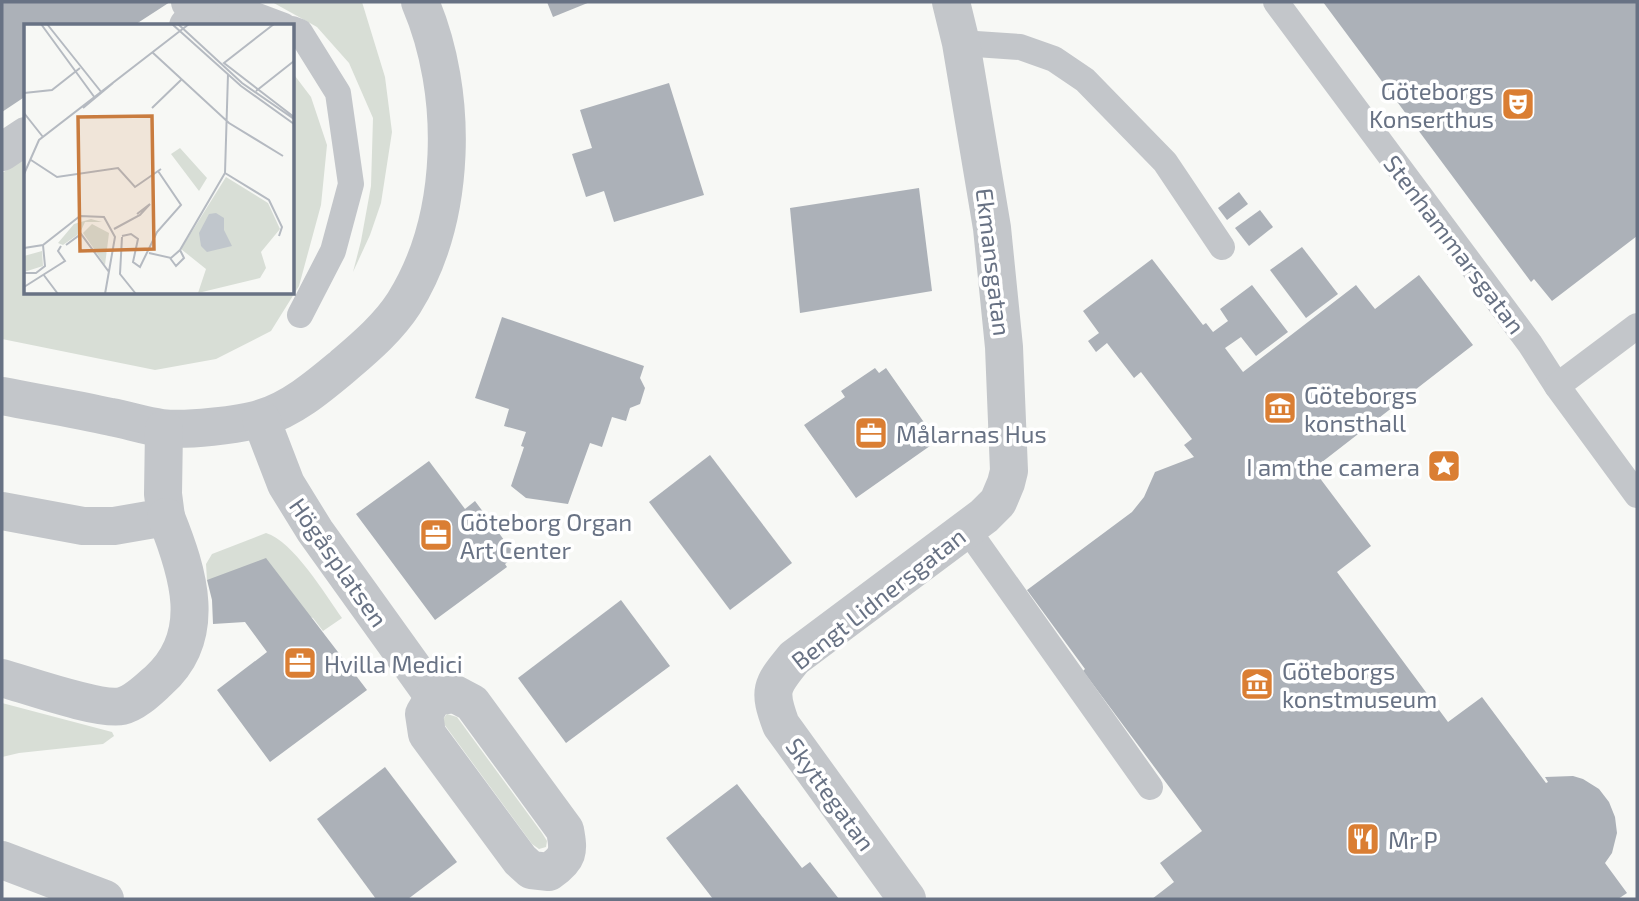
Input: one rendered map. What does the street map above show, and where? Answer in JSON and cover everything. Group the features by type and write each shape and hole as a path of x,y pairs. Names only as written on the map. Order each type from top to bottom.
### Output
{"street":[{"path":"2,397 164,429 222,425 261,419 284,409 323,383 368,345 404,303 420,273 439,214 447,169 446,119 439,65 421,2"},
{"name":"Ekmansgatan","path":"951,2 961,43 992,228 1004,346 1010,456 1006,483 998,502 975,523"},
{"path":"2,152 24,137"},
{"name":"Högåsplatsen","path":"261,419 286,484 315,531 434,697"},
{"path":"2,678 82,701 123,706 139,697 165,674 183,649 190,627 188,591 166,517 163,494 164,429"},
{"path":"2,511 83,526 114,526 166,517"},
{"name":"Bengt Lidnersgatan","path":"774,682 794,658 975,523"},
{"name":"Skyttegatan","path":"774,682 773,704 781,725 907,899"},
{"path":"2,860 105,899"}],"lane":[{"name":"Stenhammarsgatan","path":"1276,2 1530,344 1637,495"},
{"path":"193,15 247,12 279,24"},
{"path":"294,30 300,32 338,93 351,184 333,251 300,315"},
{"path":"961,43 1020,47 1054,59 1085,80 1165,162 1222,247"},
{"path":"1558,386 1637,326"},
{"path":"975,523 1150,787"}],"shaded area":[{"path":"272,2 362,2 385,77 392,132 381,203 353,272 371,186 373,118 349,63 317,27"},
{"path":"294,75 311,97 327,145 321,205 299,286 271,331 216,359 155,370 2,339 2,173 24,159 24,294 294,294"},
{"path":"266,533 287,546 297,557 342,618 323,631 313,618 207,580 206,564 212,554"},
{"path":"2,703 112,732 114,736 103,744 2,757"},
{"path":"447,714 457,717 542,833 547,841 546,847 539,849 532,844 444,724 443,719"}],"building":[{"path":"2,2 170,2 136,24 24,24 24,97 2,112"},
{"path":"547,2 590,2 553,17"},
{"name":"Göteborgs Konserthus","path":"1323,2 1637,2 1637,236 1552,301 1534,279 1531,282"},
{"path":"669,83 704,195 614,222 604,191 586,197 572,154 592,148 580,110"},
{"path":"919,188 932,291 800,313 790,208"},
{"path":"1239,192 1248,204 1227,220 1218,208"},
{"path":"1260,210 1273,227 1249,246 1235,228"},
{"path":"1302,247 1338,294 1306,318 1270,270"},
{"name":"Göteborgs konstmuseum","path":"1152,259 1203,325 1206,323 1213,332 1228,321 1220,309 1252,285 1288,332 1256,356 1241,337 1225,348 1243,372 1356,285 1375,309 1419,275 1473,345 1313,469 1371,546 1337,572 1448,722 1482,697 1546,783 1548,782 1545,777 1573,776 1599,789 1609,802 1617,833 1612,853 1605,863 1627,893 1618,899 1152,899 1174,882 1160,863 1202,831 1083,671 1085,669 1027,590 1132,512 1144,497 1155,472 1194,457 1184,445 1192,439 1141,372 1134,378 1107,343 1096,352 1088,341 1099,333 1083,311"},
{"path":"502,317 644,366 640,378 645,388 640,404 630,408 626,421 612,417 602,447 590,443 568,504 526,498 511,486 526,432 504,426 509,409 475,398"},
{"name":"Målarnas Hus","path":"875,368 879,373 886,368 937,441 856,498 804,425 845,397 841,391"},
{"path":"710,455 792,563 730,610 649,502"},
{"name":"Göteborg Organ Art Center","path":"429,461 465,509 475,501 516,556 505,564 507,567 435,620 356,514"},
{"name":"Hvilla Medici","path":"266,558 367,690 270,762 217,690 267,652 245,622 213,624 212,600 207,580"},
{"path":"621,600 670,666 566,743 518,678"},
{"path":"385,767 457,862 408,899 376,899 317,819"},
{"path":"737,784 802,868 810,862 839,899 713,899 666,838"}],"place":[{"name":"Göteborgs Konserthus","path":"1518,104"},
{"name":"Göteborgs konsthall","path":"1280,408"},
{"name":"Målarnas Hus","path":"871,433"},
{"name":"I am the camera","path":"1444,466"},
{"name":"Göteborg Organ Art Center","path":"436,535"},
{"name":"Hvilla Medici","path":"300,663"},
{"name":"Göteborgs konstmuseum","path":"1257,684"},
{"name":"Mr P","path":"1363,839"}]}
